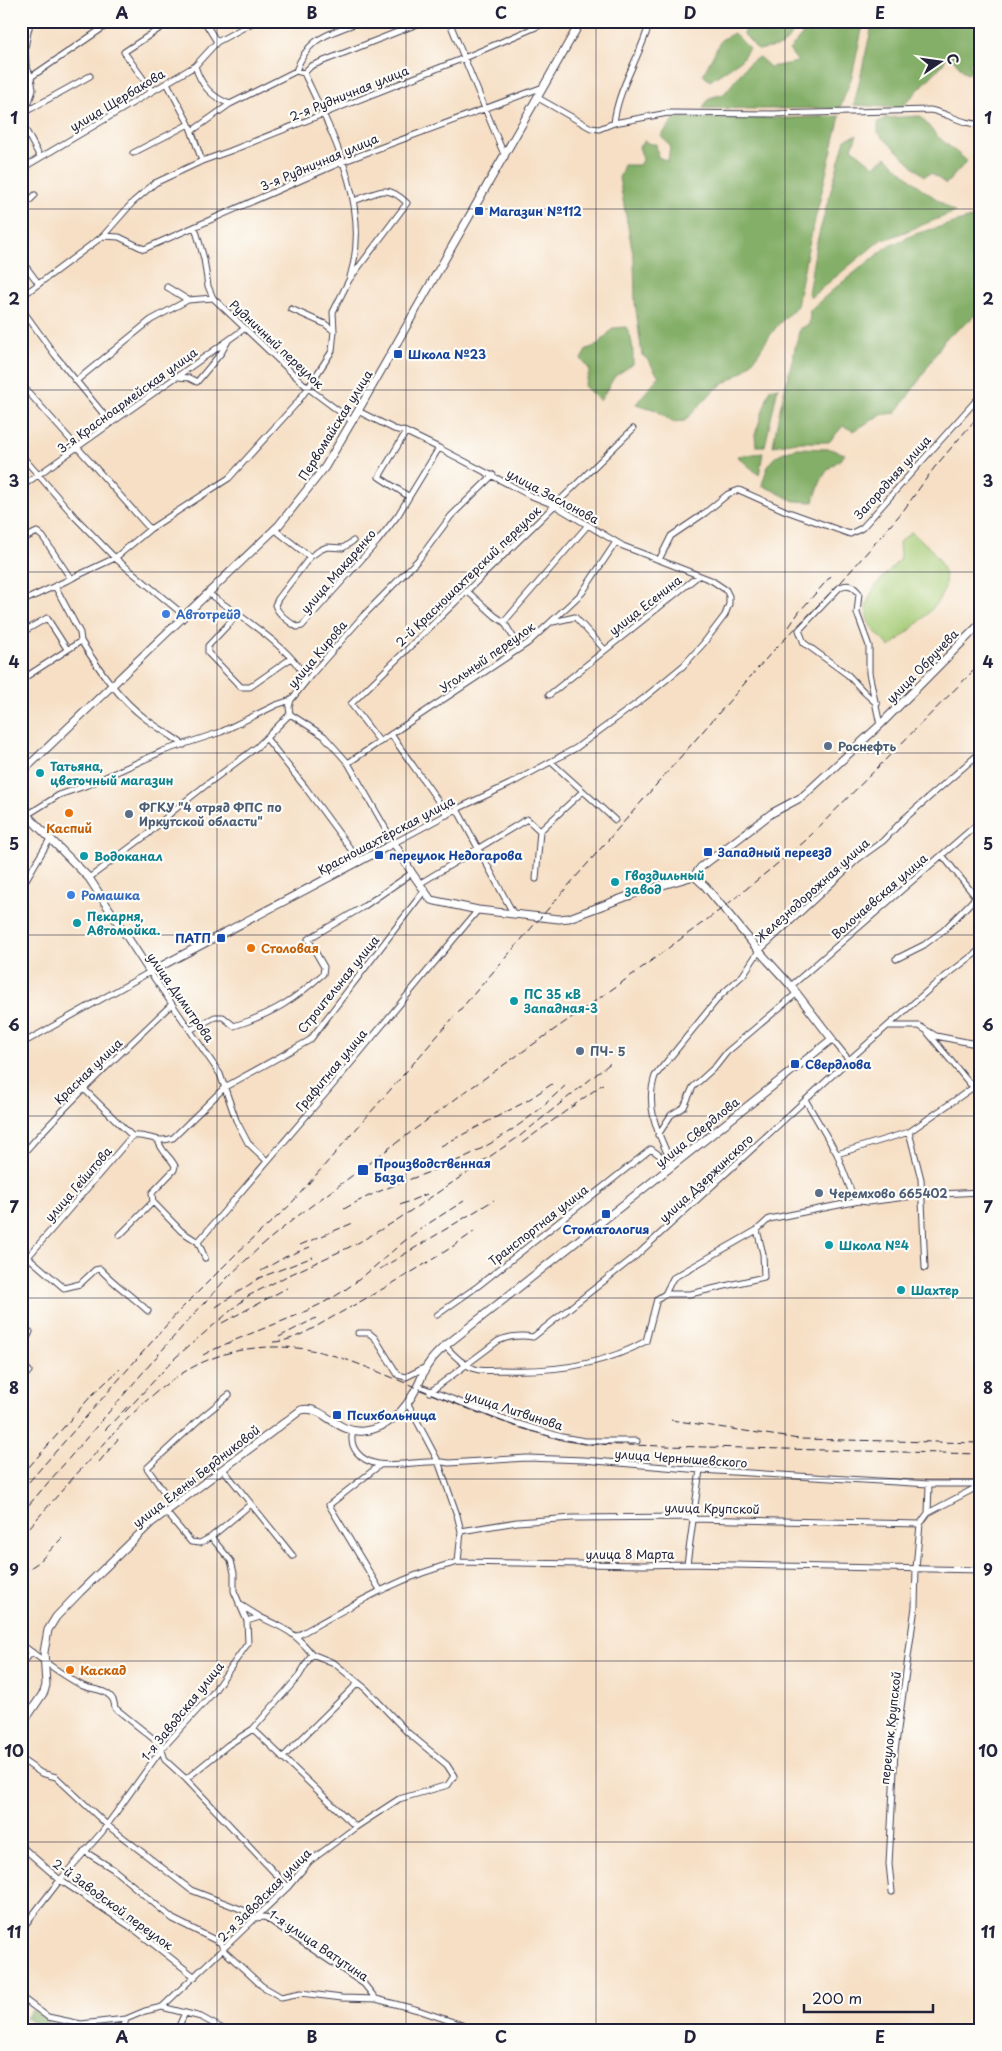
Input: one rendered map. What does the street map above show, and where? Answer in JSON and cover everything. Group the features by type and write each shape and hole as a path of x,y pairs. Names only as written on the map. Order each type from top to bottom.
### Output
{"street":[{"path":"30,21 25,48 26,65 31,77 33,90 22,123 40,157"},
{"path":"31,77 114,21"},
{"path":"152,91 124,52 172,21"},
{"path":"204,21 217,42"},
{"name":"улица Щербакова","path":"21,169 195,66 217,42 256,21"},
{"path":"296,71 301,56 321,37 362,21"},
{"path":"304,73 311,66 425,21"},
{"path":"449,21 505,157"},
{"name":"2-я Рудничная улица","path":"21,297 103,236 132,202 155,183 202,161 464,58 550,21"},
{"path":"614,123 616,108 628,74 644,42 650,21"},
{"name":"Первомайская улица","path":"21,773 209,594 302,498 325,467 358,412 581,22"},
{"path":"21,34 29,28"},
{"path":"195,66 205,87 217,99 230,104"},
{"path":"192,131 230,104 296,71 304,73"},
{"path":"21,602 115,558 150,529 229,478 296,404 332,352 333,312 349,280 356,260 354,201 342,162 304,73"},
{"path":"25,112 90,76"},
{"path":"167,83 189,124 202,161"},
{"name":"3-я Рудничная улица","path":"103,236 119,237 144,249 342,162 545,86"},
{"path":"538,98 591,128 599,129 614,123 668,113 772,114 930,110 941,112 969,124 981,124"},
{"path":"133,153 189,124"},
{"path":"349,280 407,203 396,193 386,190 354,201"},
{"path":"21,209 35,195"},
{"name":"Рудничный переулок","path":"195,227 204,259 208,286 213,298 308,388 352,421"},
{"path":"21,260 39,284"},
{"path":"167,287 188,300"},
{"name":"Рудничный переулок","path":"76,380 151,320 188,300 213,298"},
{"path":"21,308 55,355 110,422"},
{"path":"290,309 325,324 334,331"},
{"name":"3-я Красноармейская улица","path":"21,487 79,448 110,422 178,377 229,338 244,329"},
{"path":"178,377 197,382 221,353 229,338"},
{"path":"21,384 150,529"},
{"name":"Загородняя улица","path":"659,560 671,536 705,513 728,494 739,490 786,511 850,534 862,528 981,395"},
{"name":"улица Заслонова","path":"358,412 394,429 406,432 530,495 554,505 616,542 711,580 726,590 729,596 729,604"},
{"name":"2-й Красношахтерский переулок","path":"380,742 351,704 468,592 633,429"},
{"path":"406,432 379,477 408,496"},
{"name":"улица Макаренко","path":"353,542 343,548 327,547 310,557 275,605 277,610 297,627 302,626 319,609 398,515 439,448"},
{"path":"21,455 38,476 115,558 185,616"},
{"name":"улица Кирова","path":"27,815 59,795 88,785 163,751 221,732 276,705 291,700 363,616 419,559 451,516 493,475"},
{"path":"504,622 588,525"},
{"path":"274,529 310,557"},
{"path":"21,540 37,532 43,537 71,579"},
{"name":"Угольный переулок","path":"348,763 528,643 582,593 616,542"},
{"name":"улица Есенина","path":"605,650 698,576"},
{"path":"291,700 290,714 324,736 348,763 412,874 432,900 478,910 559,920 639,892 694,876 701,867 772,813 802,797 880,725 877,704 872,692 869,673 869,646 857,613 859,593 853,586 847,585 840,587 799,630 804,642 848,675 877,704"},
{"path":"55,586 80,633 81,642 112,686 131,707 184,745"},
{"path":"468,592 504,622 520,648"},
{"path":"209,594 274,642 303,673 305,679 303,686"},
{"name":"Красношахтёрская улица","path":"21,1044 150,972 576,748 683,666 703,644 729,604"},
{"path":"238,614 208,646 208,652 241,687 250,687 290,659"},
{"path":"549,695 605,650 576,617 552,622"},
{"path":"21,633 47,618 67,650"},
{"name":"улица Обручева","path":"880,725 981,623"},
{"path":"21,680 81,642"},
{"path":"89,878 148,834 173,811 240,760 290,714"},
{"path":"981,724 979,726 981,728"},
{"path":"391,734 447,815"},
{"path":"266,738 360,862"},
{"name":"Железнодорожная улица","path":"674,1166 658,1135 654,1118 651,1088 655,1076 720,996 743,975 759,951 858,859 883,841 904,819 981,752"},
{"path":"551,762 615,820"},
{"path":"536,879 540,832 582,792"},
{"path":"457,809 513,913"},
{"name":"улица Димитрова","path":"21,810 89,878 150,972 220,1074 236,1120 248,1143 267,1161"},
{"path":"419,884 527,819 540,832"},
{"name":"Волочаевская улица","path":"791,986 981,821"},
{"path":"21,888 50,839"},
{"path":"942,856 975,896"},
{"path":"190,1030 215,1017 223,1017 234,1026 261,1016 291,1001 323,974 324,967 308,939 363,907 412,874"},
{"path":"694,876 705,886 791,986 849,1060"},
{"name":"Строительная улица","path":"158,1140 164,1141 172,1138 225,1087 310,1040 424,891"},
{"path":"896,959 924,945 944,930 975,896 981,892"},
{"name":"Графитная улица","path":"198,1242 478,910"},
{"name":"улица Дзержинского","path":"430,1392 498,1341 506,1337 533,1337 637,1255 849,1060 934,985 981,949"},
{"path":"658,1135 671,1116 684,1106 693,1087 716,1066 727,1052 796,993"},
{"name":"Красная улица","path":"21,1156 45,1128 172,1004"},
{"path":"888,1026 919,1026 936,1036 981,1045"},
{"path":"927,1030 970,1084 981,1082"},
{"name":"улица Свердлова","path":"445,1346 832,1039"},
{"path":"837,1154 909,1132 981,1082"},
{"path":"84,1089 132,1136 143,1135 158,1140 160,1148 175,1166 174,1170 152,1193 152,1202 120,1235"},
{"path":"806,1100 837,1154 853,1196 860,1201"},
{"path":"909,1132 921,1179 925,1268"},
{"name":"улица Гейштова","path":"21,1265 132,1136"},
{"name":"Транспортная улица","path":"437,1315 478,1286 650,1149 674,1166"},
{"path":"380,1465 368,1462 354,1451 350,1439 353,1431 376,1428 392,1420 408,1404 426,1367 445,1346 458,1360 476,1370 537,1372 584,1365 620,1354 646,1341 657,1299 665,1294 673,1278 757,1230 769,1219 860,1201 868,1202 921,1195 981,1192"},
{"path":"152,1202 181,1231 198,1242 205,1258"},
{"path":"665,1294 690,1294 764,1277 763,1254 757,1230"},
{"path":"21,1256 28,1257 64,1288 74,1287 95,1270 100,1270 148,1311"},
{"path":"21,1325 30,1332 21,1350"},
{"path":"358,1333 369,1333 376,1338 398,1374 406,1377 426,1367"},
{"path":"21,1363 29,1371 21,1380"},
{"name":"улица Литвинова","path":"418,1386 516,1424 562,1437 585,1441 637,1441"},
{"path":"174,1506 147,1468 202,1416 229,1394"},
{"path":"408,1404 438,1461 461,1531 458,1562"},
{"name":"улица Елены Бердниковой","path":"21,1726 44,1692 46,1685 45,1640 56,1617 129,1543 166,1512 301,1410 308,1408 316,1410 330,1421 353,1431"},
{"name":"улица Чернышевского","path":"380,1465 527,1458 584,1460 700,1470 930,1484 981,1484"},
{"path":"380,1465 329,1505 380,1590"},
{"path":"223,1469 293,1556"},
{"path":"687,1564 700,1470"},
{"path":"928,1513 930,1484"},
{"path":"916,1568 920,1524 928,1513 981,1484"},
{"path":"166,1512 191,1542 200,1543 252,1504"},
{"name":"улица Крупской","path":"461,1531 517,1522 573,1518 686,1517 692,1519 920,1524"},
{"path":"210,1537 231,1561 237,1603 247,1622 260,1617"},
{"name":"улица 8 Марта","path":"297,1636 380,1590 435,1568 458,1562 687,1564 981,1570"},
{"name":"переулок Крупской","path":"892,1892 889,1864 895,1751 915,1607 916,1568"},
{"path":"237,1603 297,1636 312,1654 334,1664 358,1683 282,1758"},
{"name":"1-я Заводская улица","path":"21,1930 60,1880 107,1825 161,1750 212,1694 248,1643 247,1622"},
{"path":"21,1644 45,1662 86,1687 101,1689 108,1694 114,1701 115,1708 160,1744 165,1760 186,1779 288,1887"},
{"path":"21,1664 32,1652"},
{"path":"186,1779 228,1745 253,1729 299,1676 312,1654"},
{"name":"2-я Заводская улица","path":"162,2007 288,1887 310,1861 356,1827 399,1799 448,1785 454,1776 447,1765 406,1732 366,1688 358,1683"},
{"path":"253,1729 356,1827"},
{"name":"1-я улица Ватутина","path":"21,1759 41,1773 56,1777 107,1825 191,1890 243,1910 255,1918 264,1917 364,1984 376,1999"},
{"name":"2-й Заводской переулок","path":"21,1846 60,1880 134,1929 195,1977"},
{"path":"84,1851 113,1869 173,1919 222,1943 223,1950 262,1986 281,1997 301,1993 342,1998 376,1999 418,2010 462,2025 468,2030"},
{"path":"21,1997 48,2017 81,2024 126,2020 145,2011 162,2007 200,2018 222,2029"},
{"path":"177,2030 186,2013"},
{"path":"123,2030 126,2020"}],"green space":[{"path":"752,21 804,21 782,46 758,50 743,33"},
{"path":"814,21 864,21 852,76 840,108 703,108 709,98 724,94 749,63 759,57 770,67 798,62 789,50"},
{"path":"873,21 981,21 979,45 981,53 970,63 972,72 966,74 948,53 943,64 901,108 854,105"},
{"path":"734,33 749,48 741,60 710,81 703,75 721,40"},
{"path":"840,116 807,253 797,306 777,326 744,371 714,390 685,421 672,422 656,410 636,404 659,376 642,355 635,302 634,260 619,178 624,165 639,165 643,159 639,147 644,141 656,144 658,157 668,161 670,146 661,136 675,118"},
{"path":"920,116 937,136 967,161 946,184 931,173 924,176 878,133 878,122 885,118"},
{"path":"857,135 852,148 874,166 886,157 921,188 955,212 887,239 882,239 811,297 808,294 816,245 845,139"},
{"path":"971,218 981,220 981,309 968,322 945,339 896,413 880,415 854,431 843,426 829,442 797,442 773,446 779,413 800,328 809,325 810,310 887,247 915,234"},
{"path":"626,327 633,349 633,364 615,376 600,401 584,386 590,370 581,359 587,349 598,345 613,328"},
{"path":"778,387 765,446 756,446 755,435 770,389"},
{"path":"797,448 830,449 845,454 826,472 818,487 814,502 794,501 762,485 772,460 782,453"},
{"path":"763,453 759,475 737,456"},
{"path":"911,532 928,546 938,559 942,566 945,585 942,594 930,611 890,647 871,626 867,617 866,607 869,598 880,581 900,559 899,542"},
{"path":"32,2010 52,2024 88,2026 122,2024 120,2030 45,2030 26,2018"}],"railway":[{"path":"21,1491 178,1312 238,1252 289,1206 772,652 842,581 903,511 934,468 981,413"},
{"path":"789,627 799,612 831,576"},
{"path":"21,1514 183,1326 228,1277 261,1246 295,1218 465,1092 621,983 724,907 804,842 981,663"},
{"path":"470,1170 520,1136 613,1061"},
{"path":"441,1146 525,1102 552,1084"},
{"path":"522,1143 603,1084"},
{"path":"543,1106 565,1086"},
{"path":"344,1209 375,1193 478,1151 508,1132 547,1103"},
{"path":"125,1412 176,1357 248,1296 356,1244 394,1222 477,1166"},
{"path":"400,1205 427,1194"},
{"path":"380,1269 494,1200"},
{"path":"203,1355 300,1314 332,1298 361,1278 414,1234 464,1201"},
{"path":"300,1245 353,1223"},
{"path":"273,1342 291,1339 316,1327 426,1264 475,1231"},
{"path":"261,1271 285,1257 310,1247"},
{"path":"216,1307 259,1278 313,1257"},
{"path":"222,1323 287,1288"},
{"path":"279,1337 316,1318"},
{"path":"21,1537 116,1431 159,1390 182,1373 207,1360 234,1352 263,1347 297,1348 333,1355 512,1425 536,1433 587,1444 981,1454"},
{"path":"21,1476 92,1395 120,1369"},
{"path":"105,1430 129,1405"},
{"path":"671,1420 799,1439 981,1443"},
{"path":"99,1462 118,1439"},
{"path":"21,1574 39,1562 62,1538"}],"place":[{"name":"Магазин №112","path":"479,211"},
{"name":"Школа №23","path":"398,354"},
{"name":"Автотрейд","path":"166,614"},
{"name":"Роснефть","path":"828,746"},
{"name":"Татьяна, цветочный магазин","path":"40,773"},
{"name":"Каспий","path":"69,813"},
{"name":"ФГКУ \"4 отряд ФПС по Иркутской области\"","path":"129,814"},
{"name":"Западный переезд","path":"708,852"},
{"name":"переулок Недогарова","path":"379,855"},
{"name":"Водоканал","path":"84,856"},
{"name":"Гвоздильный завод","path":"615,882"},
{"name":"Ромашка","path":"71,895"},
{"name":"Пекарня, Автомойка.","path":"77,923"},
{"name":"ПАТП","path":"221,938"},
{"name":"Столовая","path":"251,948"},
{"name":"ПС 35 кВ Западная-3","path":"514,1001"},
{"name":"ПЧ- 5","path":"580,1051"},
{"name":"Свердлова","path":"795,1064"},
{"name":"Производственная База","path":"363,1170"},
{"name":"Черемхово 665402","path":"819,1193"},
{"name":"Стоматология","path":"606,1214"},
{"name":"Школа №4","path":"829,1245"},
{"name":"Шахтер","path":"901,1290"},
{"name":"Психбольница","path":"337,1415"},
{"name":"Каскад","path":"70,1670"}]}
